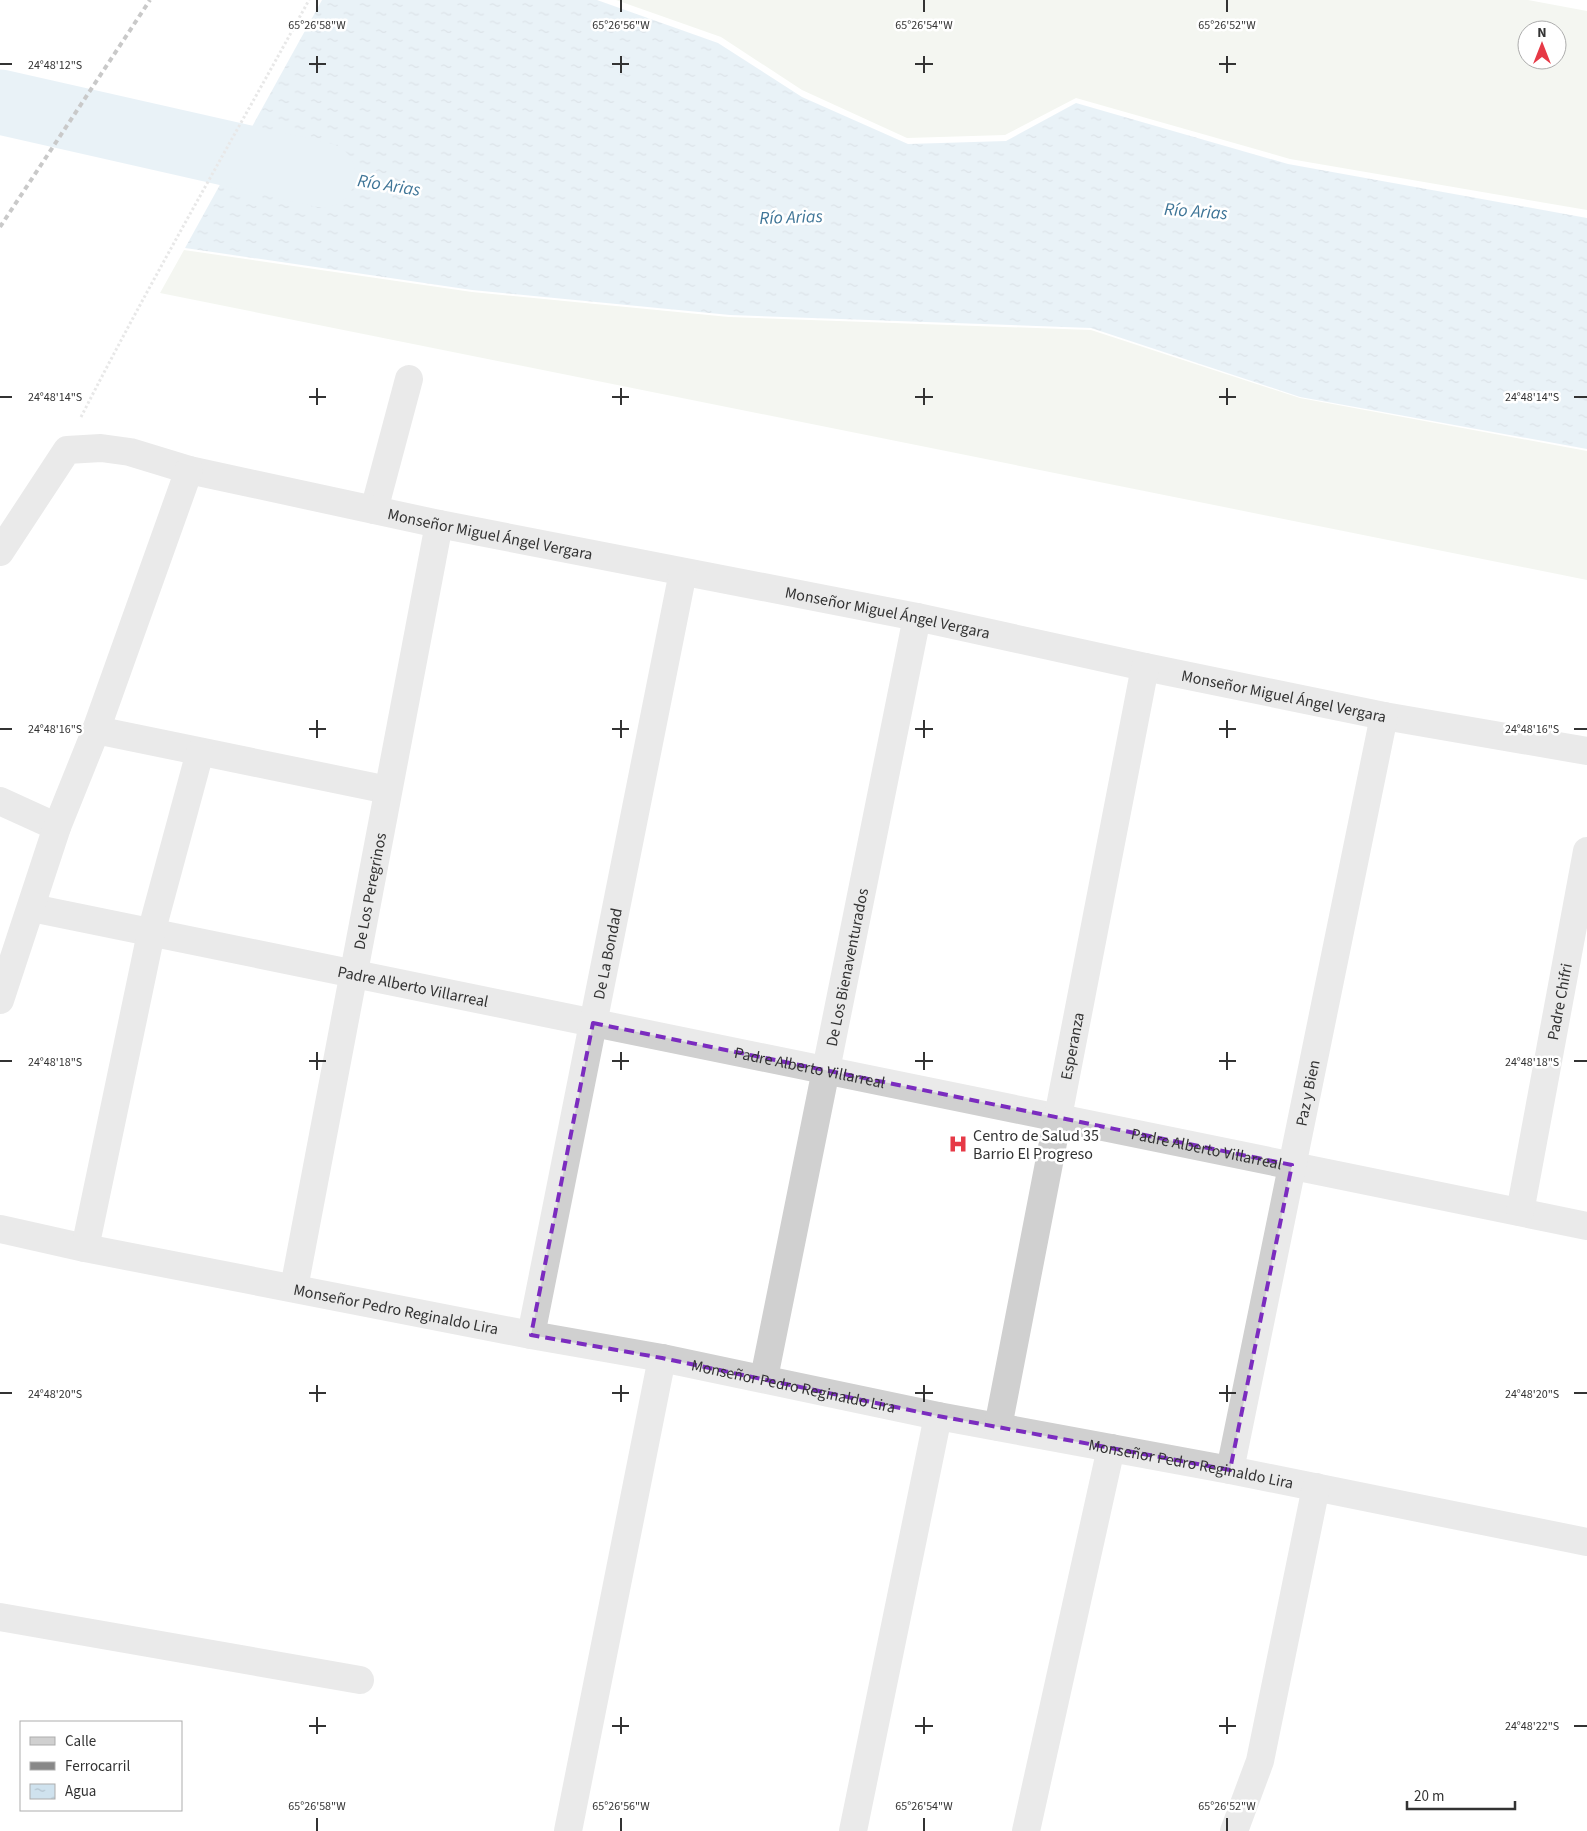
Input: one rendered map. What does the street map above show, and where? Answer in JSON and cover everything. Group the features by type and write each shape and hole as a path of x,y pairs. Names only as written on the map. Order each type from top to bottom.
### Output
{"street":[{"path":"374,510 409,379"},
{"name":"Monseñor Miguel Ángel Vergara","path":"67,450 101,448 130,452 189,470 439,524 917,617 1145,667 1384,716 1587,751"},
{"path":"0,552 67,450"},
{"path":"0,1000 32,908 57,827 96,730 189,470"},
{"name":"De Los Peregrinos","path":"294,1288 439,524"},
{"name":"De La Bondad","path":"531,1335 684,572"},
{"name":"De Los Bienaventurados","path":"764,1378 917,617"},
{"name":"Esperanza","path":"998,1427 1145,667"},
{"name":"Paz y Bien","path":"1230,1470 1384,716"},
{"path":"96,730 388,790"},
{"path":"85,1248 151,933 200,752"},
{"path":"0,800 57,827"},
{"name":"Padre Chifri","path":"1520,1212 1587,851"},
{"name":"Padre Alberto Villarreal","path":"32,908 1587,1226"},
{"name":"Monseñor Pedro Reginaldo Lira","path":"0,1229 85,1248 531,1335 662,1358 938,1416 1230,1470 1587,1542"},
{"path":"568,1831 662,1358"},
{"path":"853,1831 938,1416"},
{"path":"1026,1831 1112,1448"},
{"path":"1234,1831 1260,1761 1316,1487"},
{"path":"0,1617 360,1680"}],"path":[{"path":"67,450 82,416 207,183 309,0"}],"highlighted area":[{"path":"593,1023 1292,1165 1230,1470 938,1416 662,1358 531,1335"}],"shaded area":[{"path":"616,0 1528,0 1587,11 1587,210 1290,159 1076,98 1005,135 907,138 802,90 721,37"},
{"path":"184,250 472,292 729,317 1091,330 1300,398 1587,451 1587,580 160,293"}],"water":[{"path":"322,0 597,0 718,43 802,97 908,144 1006,141 1076,103 1288,164 1587,218 1587,449 1300,397 1091,328 730,315 472,290 185,248"}],"waterway":[{"name":"Río Arias","path":"0,102 323,175"}],"railway":[{"path":"0,227 150,0"}],"place":[{"name":"Centro de Salud 35 Barrio El Progreso","path":"958,1144"}]}
